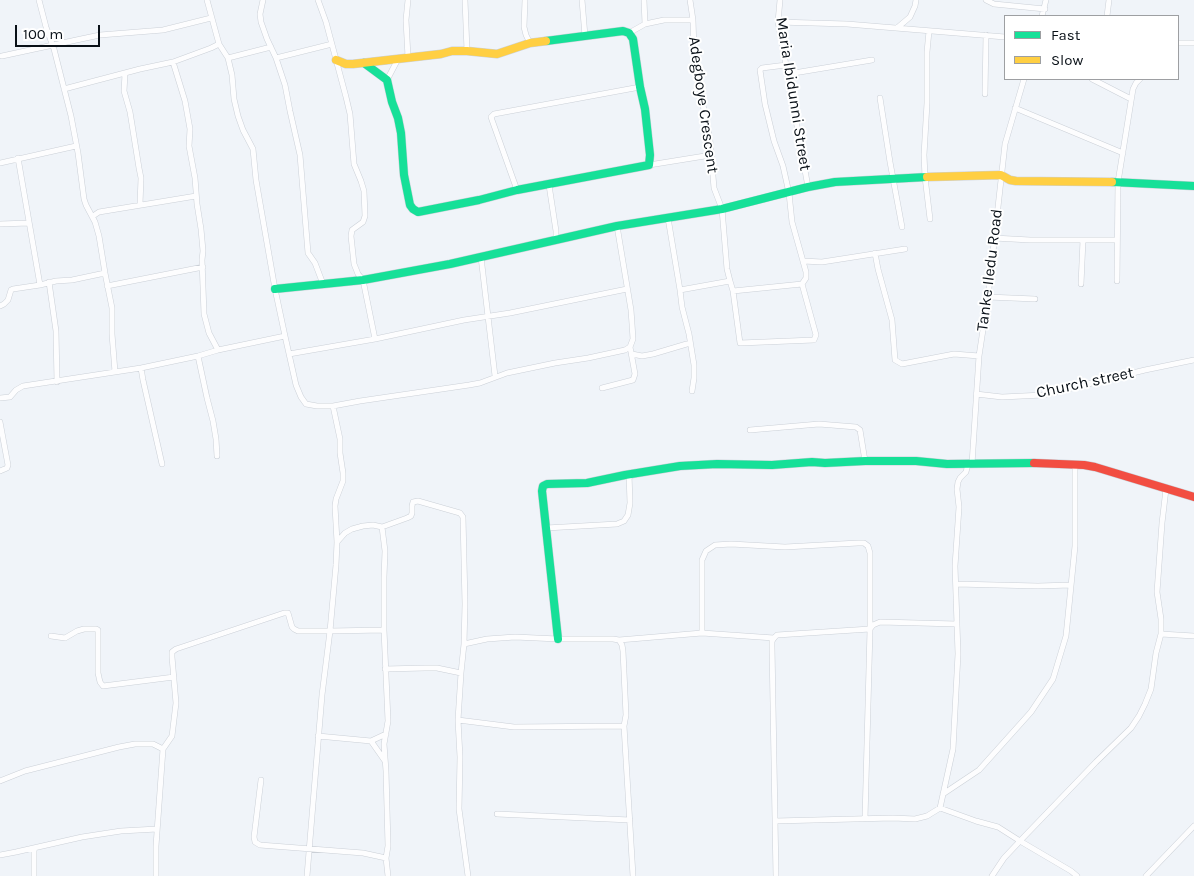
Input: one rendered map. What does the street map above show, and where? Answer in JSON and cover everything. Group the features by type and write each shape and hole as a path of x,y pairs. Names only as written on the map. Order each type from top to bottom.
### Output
{"street":[{"path":"39,0 53,45 71,116 84,198 100,236 112,308 115,372"},
{"path":"207,0 219,44 228,58 238,116 253,149 256,180 285,336 296,385 306,404 333,406 469,385 506,373 588,358 630,347"},
{"path":"262,0 261,22 285,85 300,155 308,253 323,284"},
{"path":"318,0 332,44 350,114 354,164 364,191 365,216 363,222 352,230 351,236 354,264 363,280 375,339"},
{"path":"408,0 406,20 408,57"},
{"path":"464,0 467,51"},
{"path":"525,0 524,27 530,43"},
{"path":"582,0 586,36"},
{"path":"644,0 645,24"},
{"name":"Adegboye Crescent","path":"690,0 694,50 710,140 714,188 722,209 727,269 733,291 740,343 814,340 816,335 802,284"},
{"name":"Maria Ibidunni Street","path":"780,0 778,22 808,187"},
{"path":"897,28 910,17 916,0"},
{"path":"986,0 994,4 1045,9"},
{"path":"1042,15 1046,0"},
{"path":"1107,15 1109,0"},
{"path":"2,56 100,35 163,30 211,18"},
{"path":"630,33 645,24 664,20 693,20"},
{"path":"778,22 847,24 1004,37"},
{"path":"336,60 354,64 452,52 467,51 497,54 530,43 624,31 630,33 633,38 645,109 650,154 649,165"},
{"path":"929,31 924,156 930,219"},
{"path":"984,94 986,35"},
{"path":"1179,43 1194,43"},
{"path":"64,89 173,62 219,44"},
{"path":"276,58 332,44"},
{"path":"228,58 271,47"},
{"path":"398,59 387,80 401,133 404,175 410,205 413,210 418,212 517,190 712,155"},
{"path":"788,74 872,60"},
{"path":"173,62 185,101 190,129 189,146 195,178 202,242 204,314 209,333 218,350"},
{"path":"364,63 387,80"},
{"path":"733,291 802,284 806,278 792,222 789,193 783,166 774,141 765,104 760,70 762,68 786,65"},
{"path":"124,74 124,91 130,112 140,168 140,204"},
{"name":"Tanke Iledu Road","path":"970,464 979,356 988,297 1005,144 1024,80"},
{"path":"1095,80 1131,99"},
{"path":"1117,282 1118,182 1133,89 1139,80"},
{"path":"517,190 492,120 494,114 640,87"},
{"path":"880,98 902,227"},
{"path":"1015,108 1123,153"},
{"path":"0,163 76,146"},
{"path":"18,158 40,285"},
{"path":"276,289 363,280 481,257 617,226 722,209 835,182 1002,175 1016,181 1051,180 1194,186"},
{"path":"549,185 556,240"},
{"path":"93,216 99,212 140,204 196,196"},
{"path":"668,218 682,307 694,365 692,391"},
{"path":"0,224 29,223"},
{"path":"602,388 633,380 635,374 630,347 633,340 631,310 617,226"},
{"path":"994,238 1118,240"},
{"path":"1081,284 1083,240"},
{"path":"803,261 822,262 905,249"},
{"path":"875,254 892,320 895,360 902,364 954,354 979,356"},
{"path":"481,257 495,376"},
{"path":"107,286 203,267"},
{"path":"0,306 8,300 13,289 72,280 105,272"},
{"path":"680,290 730,281"},
{"path":"49,282 56,331 57,382"},
{"path":"289,354 375,339 627,289"},
{"path":"988,297 1035,299"},
{"path":"0,398 10,397 23,386 141,368 285,336"},
{"path":"632,354 642,356 653,354 690,343"},
{"path":"198,356 213,421 218,456"},
{"name":"Church street","path":"976,394 1002,397 1043,395 1194,360"},
{"path":"141,368 162,464"},
{"path":"307,876 318,736 330,631 337,542 335,506 344,473 340,453 340,439 333,406"},
{"path":"0,422 8,465 7,468 0,471"},
{"path":"750,430 819,424 856,427 860,430 865,462"},
{"path":"558,639 542,491 543,486 546,484 587,483 680,466 717,464 772,465 812,462 916,461 946,464 1029,463 1084,465 1120,474 1194,498"},
{"path":"775,821 916,819 927,816 940,808 953,749 958,654 955,566 959,507 958,482 970,464"},
{"path":"943,794 979,770 1031,712 1053,679 1066,636 1075,546 1075,465"},
{"path":"546,528 617,524 624,521 628,515 630,503 629,474"},
{"path":"992,876 1004,858 1131,728 1140,716 1151,689 1156,653 1161,634 1157,592 1166,489"},
{"path":"337,542 352,529 373,525 382,527 411,516 413,502 418,501 460,513 463,518 465,604 458,720 460,757 459,809 468,876"},
{"path":"382,527 385,551 384,630 388,721 384,744 388,876"},
{"path":"702,633 702,560 706,551 716,545 731,544 785,548 864,543 868,546 870,553 870,628 865,819"},
{"path":"956,584 1071,585"},
{"path":"156,876 155,854 164,749 172,736 176,703 172,652 176,649 284,613 288,614 294,629 298,631 384,630"},
{"path":"464,644 487,639 505,638 619,640 702,633 774,638 777,636 870,628 880,622 957,624"},
{"path":"51,636 65,638 77,631 98,630 98,674 103,686 174,677"},
{"path":"1161,634 1194,636"},
{"path":"774,638 772,647 776,876"},
{"path":"619,640 623,651 626,715 624,726 633,876"},
{"path":"385,669 437,668 461,673"},
{"path":"458,720 514,727 624,726"},
{"path":"318,736 371,741 386,734"},
{"path":"371,741 385,761"},
{"path":"0,781 25,771 119,747 135,744 153,744 164,749"},
{"path":"261,780 255,842 260,845 362,853 386,858"},
{"path":"940,808 962,817 998,827 1070,874 1077,876"},
{"path":"497,814 630,820"},
{"path":"1146,876 1194,826"},
{"path":"0,855 112,832 157,829"},
{"path":"34,848 34,876"}],"traffic: fast":[{"path":"364,63 387,80 401,133 404,175 410,205 418,212 479,200 517,190 649,165 650,155 645,109 633,39 629,33 623,31 546,41"},
{"path":"275,289 363,280 450,264 617,226 722,209 835,182 927,177"},
{"path":"1112,182 1194,186"},
{"path":"558,639 542,491 543,486 547,484 587,483 680,466 717,464 772,465 865,461 916,461 947,464 1034,463"}],"traffic: slow":[{"path":"336,60 346,64 353,64 441,54 452,51 497,54 530,43 546,41"},
{"path":"927,177 1001,175 1016,181 1112,182"}],"traffic: jam":[{"path":"1034,463 1095,467 1194,497"}]}
